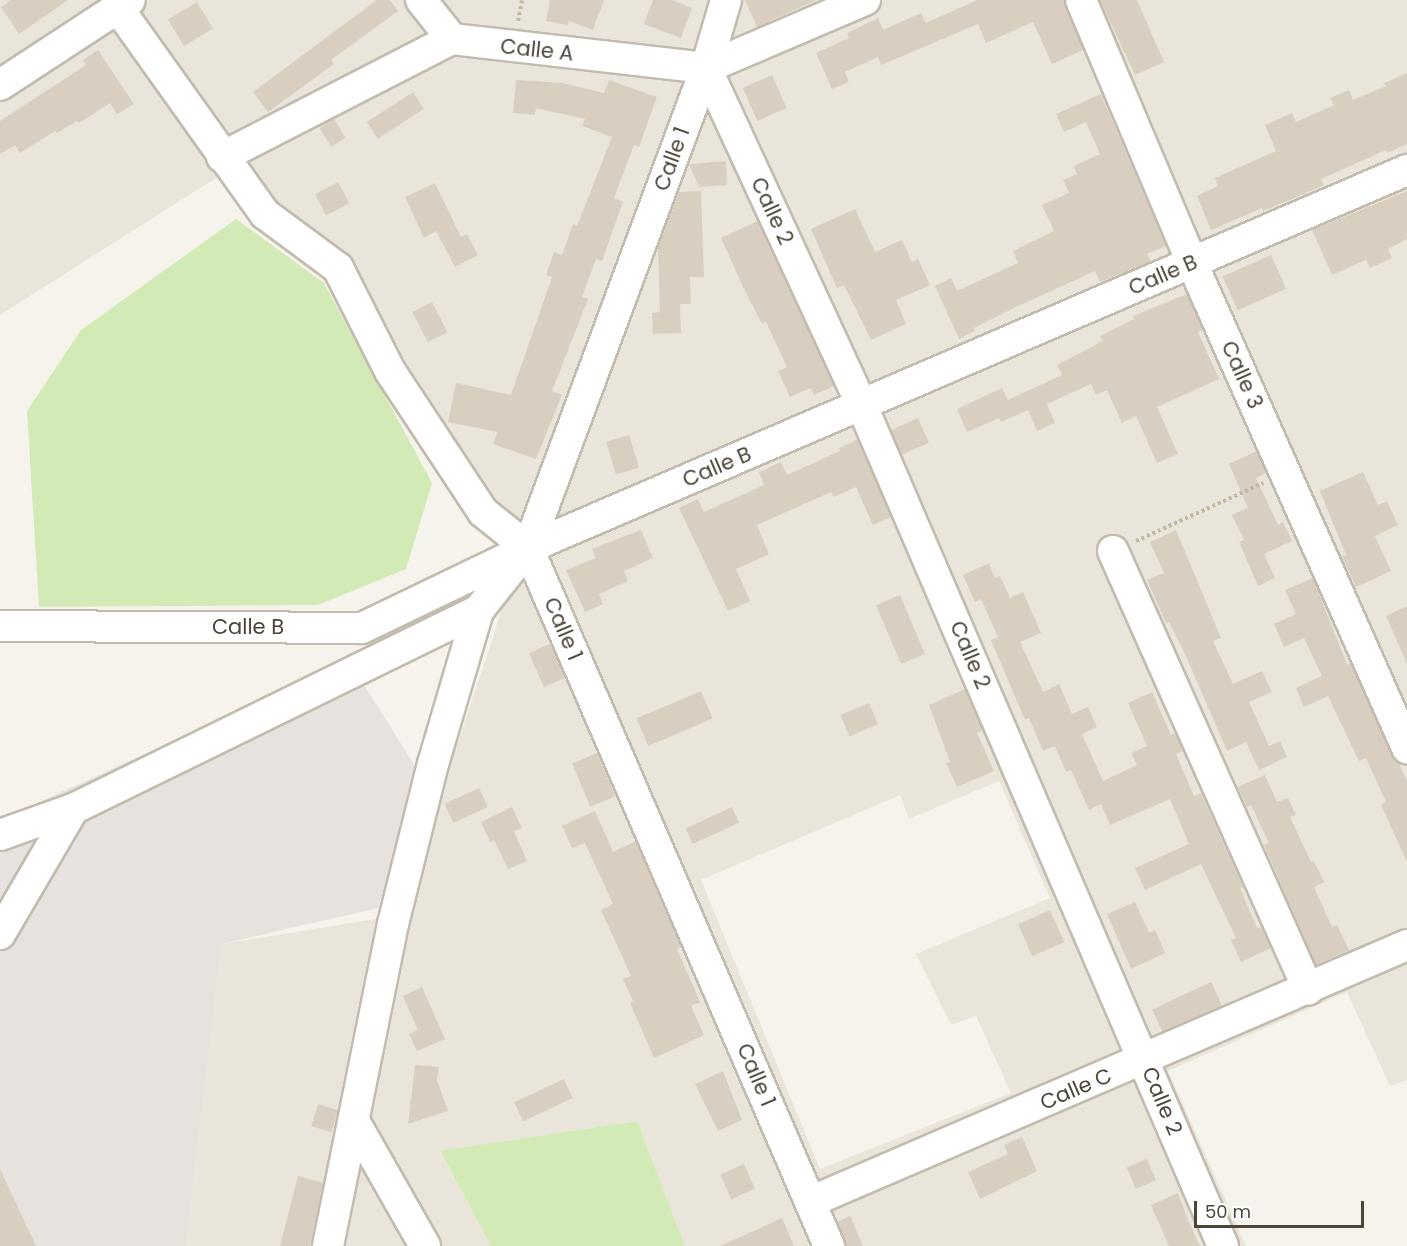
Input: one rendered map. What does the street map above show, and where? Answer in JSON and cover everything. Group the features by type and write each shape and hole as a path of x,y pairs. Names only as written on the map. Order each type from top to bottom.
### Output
{"street":[{"path":"222,157 452,39 421,0"},
{"name":"Calle 1","path":"726,0 706,68 528,548 829,1246"},
{"name":"Calle A","path":"452,39 706,68 865,0"},
{"name":"Calle 3","path":"1081,0 1192,263 1407,748"},
{"path":"0,85 124,4 222,157 265,214 338,268 390,371 483,512 528,548 478,611 433,764 393,924 328,1246"},
{"name":"Calle 2","path":"706,68 862,406 1223,1246"},
{"name":"Calle B","path":"0,627 362,628 528,548 1407,170"},
{"path":"1113,551 1308,990"},
{"path":"0,835 73,809 478,611"},
{"path":"0,934 73,809"},
{"name":"Calle C","path":"810,1202 1308,990 1407,945"},
{"path":"354,1121 425,1246"}],"path":[{"path":"1113,551 1285,473"}],"shaded area":[{"path":"0,0 100,0 0,66"},
{"path":"148,0 1407,0 1407,1080 1390,1086 1347,992 1168,1071 1246,1246 685,1246 637,1121 440,1152 491,1246 186,1246 222,944 401,915 513,576 336,273 219,176 0,315 0,97","holes":["999,781 1050,898 916,954 951,1025 976,1016 1011,1093 820,1169 701,880 900,795 909,819"]},
{"path":"349,661 420,774 378,908 222,944 186,1246 0,1246 0,820"}],"green space":[{"path":"236,219 324,283 432,483 406,569 318,605 39,607 27,411 81,330"},
{"path":"637,1121 685,1246 491,1246 440,1151"}],"building":[{"path":"11,0 68,0 19,34 1,7"},
{"path":"377,0 390,0 398,11 331,60 334,64 268,112 253,92"},
{"path":"550,0 604,0 593,30 569,21 568,25 546,21"},
{"path":"653,0 672,0 692,8 681,38 644,24"},
{"path":"745,0 816,0 757,27"},
{"path":"977,0 1064,0 1083,50 1052,64 1033,22 986,43 978,24 881,65 878,57 845,72 849,82 832,89 816,53 849,38 847,33 878,18 883,30 921,13 926,23"},
{"path":"1100,0 1137,0 1164,62 1135,75"},
{"path":"197,2 213,29 184,46 168,20"},
{"path":"98,50 134,104 117,114 110,103 79,123 77,121 57,133 55,131 20,153 15,145 0,154 0,121 86,65 83,60"},
{"path":"1407,73 1407,144 1387,153 1386,150 1321,179 1324,185 1297,197 1263,211 1262,208 1211,230 1197,196 1218,186 1215,178 1276,151 1265,125 1292,113 1296,122 1334,105 1330,98 1349,90 1353,100 1386,86 1384,83"},
{"path":"772,75 787,108 757,121 743,88"},
{"path":"516,80 563,83 604,93 609,80 657,97 639,147 634,145 614,198 623,202 602,261 596,259 582,297 588,299 552,391 562,395 536,459 493,444 497,432 448,422 456,383 511,395 552,277 546,275 554,252 562,255 573,224 577,226 612,137 582,126 585,119 536,108 535,115 513,113"},
{"path":"413,92 424,109 378,139 367,122"},
{"path":"1101,94 1166,246 1147,254 1151,261 1100,282 1095,271 974,328 975,331 959,339 935,286 951,278 957,291 1018,263 1013,251 1054,231 1042,205 1069,193 1063,180 1077,174 1074,166 1100,154 1086,122 1064,132 1056,114"},
{"path":"334,119 346,138 331,147 320,128"},
{"path":"726,161 727,185 699,187 689,164"},
{"path":"338,182 349,203 326,215 315,194"},
{"path":"435,183 461,237 467,234 478,255 455,267 436,231 424,238 405,197"},
{"path":"701,191 704,277 690,277 691,304 680,304 681,333 653,334 652,313 660,312 658,248 679,192"},
{"path":"1407,191 1407,239 1388,249 1392,258 1370,268 1366,260 1332,275 1312,230"},
{"path":"855,209 875,252 902,240 912,262 918,259 930,285 896,300 906,324 871,340 844,285 837,288 811,229"},
{"path":"758,221 834,386 814,395 811,388 790,397 778,371 787,367 766,322 762,324 744,289 721,238"},
{"path":"1271,255 1286,289 1238,310 1223,277"},
{"path":"1187,294 1203,330 1198,332 1219,379 1157,407 1178,454 1157,463 1136,416 1122,423 1107,390 1096,395 1091,384 1047,404 1055,423 1037,431 1028,410 1001,422 999,418 967,432 957,409 1002,388 1008,400 1062,375 1057,365 1103,341 1100,336 1134,319 1133,316"},
{"path":"432,302 447,332 428,342 412,312"},
{"path":"918,418 929,443 902,455 891,430"},
{"path":"629,435 639,468 616,475 606,442"},
{"path":"858,439 891,517 873,525 856,487 834,497 831,492 757,525 769,554 736,569 750,601 728,611 679,508 698,499 704,512 764,485 759,472 781,462 787,475 840,451 839,448"},
{"path":"1257,451 1266,473 1256,478 1278,525 1283,522 1292,541 1264,554 1275,578 1258,586 1239,542 1244,540 1232,515 1248,508 1229,464"},
{"path":"1363,472 1378,505 1387,501 1398,525 1375,536 1391,571 1356,587 1342,556 1346,555 1320,491"},
{"path":"641,530 653,558 624,571 628,581 599,594 603,604 585,612 566,570 596,558 592,549"},
{"path":"1176,530 1221,638 1213,641 1233,684 1262,671 1272,692 1249,702 1269,746 1280,741 1287,757 1259,770 1246,742 1227,751 1185,654 1169,622 1166,623 1147,580 1164,573 1150,542"},
{"path":"989,563 995,578 1000,576 1010,598 1023,592 1041,633 1020,642 1043,692 1059,684 1072,714 1088,707 1097,727 1082,734 1103,781 1137,765 1131,753 1147,746 1128,703 1152,692 1171,735 1175,733 1183,751 1176,754 1194,796 1201,793 1243,887 1240,888 1257,928 1261,927 1271,948 1241,962 1231,940 1236,938 1201,864 1145,890 1135,868 1189,844 1170,799 1110,825 1101,804 1089,810 1071,770 1066,772 1055,746 1043,751 1029,718 1025,720 991,640 998,637 981,599 975,602 963,575"},
{"path":"1313,578 1347,665 1351,663 1391,755 1399,763 1407,781 1407,862 1381,805 1386,802 1366,758 1359,761 1328,696 1304,707 1296,688 1322,676 1304,638 1284,647 1274,624 1296,614 1285,590"},
{"path":"900,595 925,654 901,664 876,605"},
{"path":"1407,606 1407,664 1386,616"},
{"path":"550,644 565,678 544,687 529,653"},
{"path":"965,689 983,730 977,733 994,771 957,787 946,763 950,762 929,705"},
{"path":"701,691 713,719 648,746 637,718"},
{"path":"869,703 878,724 849,736 840,715"},
{"path":"597,753 615,796 591,807 572,764"},
{"path":"1265,775 1277,802 1288,798 1296,815 1290,817 1311,862 1314,861 1324,882 1314,887 1332,927 1337,925 1349,950 1316,965 1264,845 1269,843 1251,805 1247,807 1238,787"},
{"path":"479,788 488,807 453,823 445,804"},
{"path":"512,807 522,828 514,831 527,861 508,869 494,840 490,842 481,822"},
{"path":"732,807 739,822 693,844 686,829"},
{"path":"595,811 613,852 636,841 681,947 677,949 700,1002 691,1006 704,1035 654,1058 630,1003 633,1001 623,979 631,976 601,910 613,904 585,843 572,848 562,826"},
{"path":"1135,902 1149,933 1155,930 1165,953 1131,969 1107,914"},
{"path":"1050,910 1064,942 1032,956 1018,924"},
{"path":"1211,982 1222,1006 1163,1033 1152,1009"},
{"path":"422,987 445,1039 417,1051 409,1034 418,1030 403,996"},
{"path":"415,1065 439,1067 437,1080 448,1111 408,1124"},
{"path":"723,1071 742,1120 718,1131 695,1084"},
{"path":"564,1079 573,1098 523,1121 514,1102"},
{"path":"318,1104 338,1110 331,1132 311,1126"},
{"path":"1022,1137 1037,1171 980,1199 968,1172 1008,1154 1004,1145"},
{"path":"1147,1159 1156,1180 1136,1189 1127,1168"},
{"path":"744,1164 755,1189 731,1199 720,1175"},
{"path":"0,1169 36,1246 0,1246"},
{"path":"298,1176 323,1183 310,1246 280,1246"},
{"path":"1178,1193 1200,1246 1169,1246 1151,1205"},
{"path":"850,1216 863,1246 846,1246 837,1222"},
{"path":"782,1218 794,1246 720,1246"}]}
